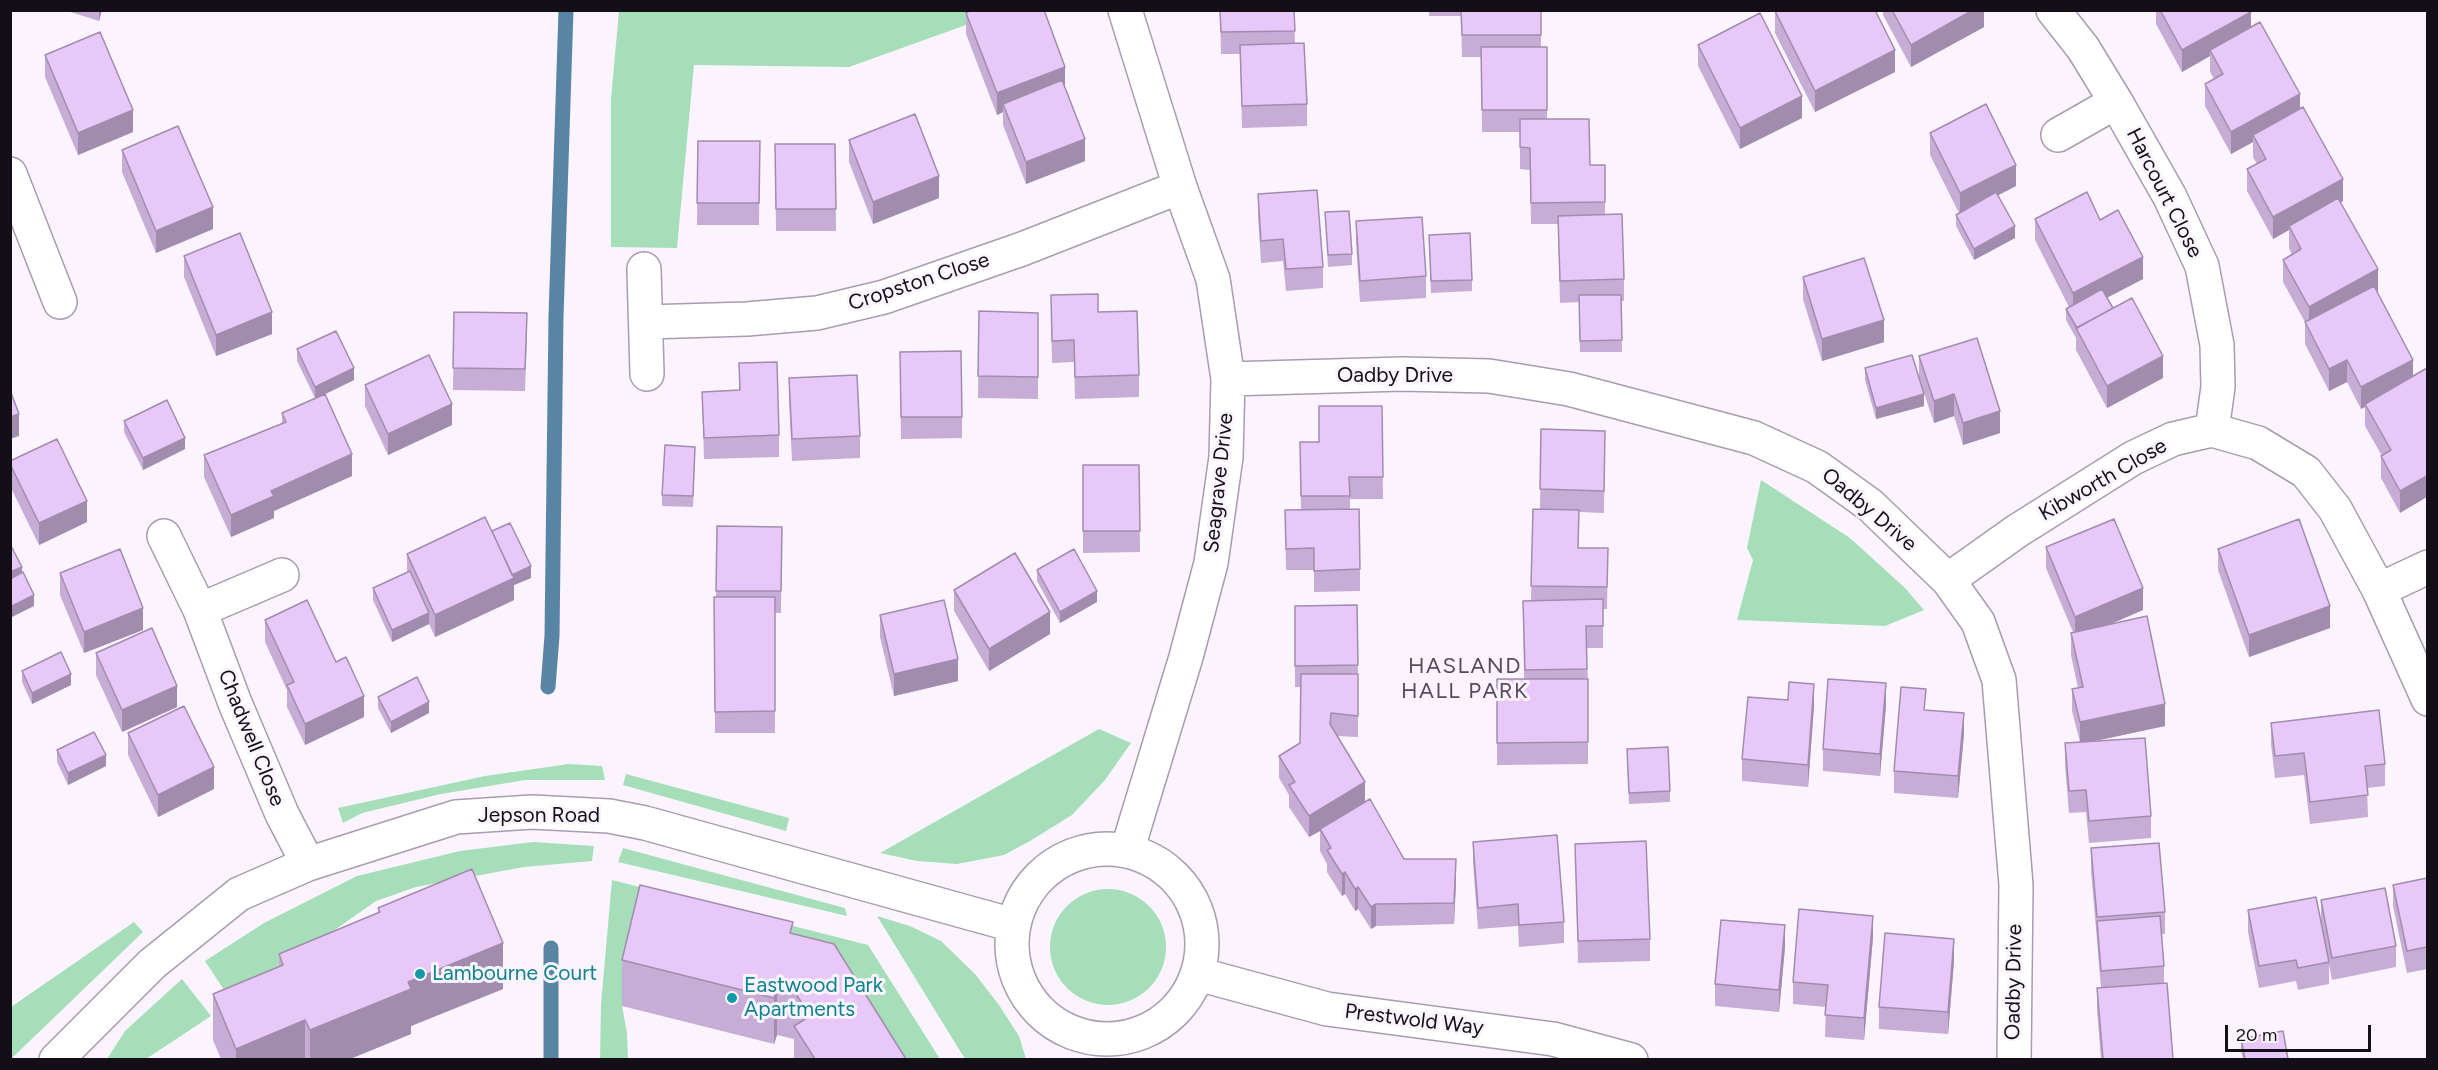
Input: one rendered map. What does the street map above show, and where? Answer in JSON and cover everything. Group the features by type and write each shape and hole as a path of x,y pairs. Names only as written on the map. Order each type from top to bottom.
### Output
{"street":[{"name":"Seagrave Drive","path":"1125,10 1180,187 1213,279 1228,379 1226,457 1211,563 1186,657 1127,851"},
{"name":"Harcourt Close","path":"2053,10 2083,48 2116,102 2170,197 2202,266 2217,345 2218,387 2212,430"},
{"name":"Harcourt Close","path":"2058,135 2116,102"},
{"path":"10,174 60,302"},
{"name":"Cropston Close","path":"646,322 747,319 817,313 873,299 1022,249 1180,187"},
{"path":"644,269 647,374"},
{"name":"Oadby Drive","path":"1228,379 1402,374 1489,376 1569,389 1754,438 1817,467 1861,499 1910,542 1948,580 1978,622 2000,680 2016,885 2014,1059"},
{"name":"Kibworth Close","path":"1948,580 2017,531 2133,458 2173,439 2212,430 2258,443 2306,472 2335,509 2379,591 2427,699"},
{"name":"Chadwell Close","path":"164,536 200,610 235,704 282,814 308,864"},
{"path":"2379,591 2427,567"},
{"path":"200,610 282,574"},
{"name":"Jepson Road","path":"56,1059 152,964 239,894 308,864 456,817 532,812 609,816 645,823 1013,925"},
{"path":"1097,849 1127,851 1156,862 1181,883 1192,902 1197,911 1203,942 1198,974 1181,1005 1154,1028 1080,1048 1025,995 1013,961 1013,925 1024,896 1043,873 1068,856 1097,849"},
{"name":"Prestwold Way","path":"1198,974 1327,1009 1553,1039 1630,1059"}],"green space":[{"path":"619,11 1005,11 849,67 694,65 677,248 611,247 611,99"},
{"path":"1761,480 1850,538 1905,588 1924,610 1885,626 1737,620 1753,560 1747,548"},
{"path":"1099,729 1131,743 1105,780 1072,815 1030,841 1004,855 957,864 917,861 880,853"},
{"path":"569,764 602,766 605,780 525,780 441,794 362,813 343,823 338,808 485,776"},
{"path":"626,774 789,818 786,831 623,785"},
{"path":"533,842 594,846 592,861 524,867 416,887 376,901 232,1002 205,961 264,923 357,876 460,851"},
{"path":"623,848 845,908 847,916 618,862"},
{"path":"612,880 868,945 940,1059 877,1059 834,990 622,1006 627,1033 628,1059 600,1060 601,1004"},
{"path":"1108,889 1130,893 1149,906 1162,925 1166,947 1162,969 1149,988 1130,1001 1108,1005 1086,1001 1067,988 1054,969 1050,947 1054,925 1067,906 1086,893"},
{"path":"877,916 910,926 941,941 975,974 999,1005 1019,1036 1026,1059 965,1059"},
{"path":"134,922 143,932 11,1059 11,1007"},
{"path":"182,979 211,1016 146,1059 107,1059 125,1031"}],"building":[{"path":"971,10 1044,10 1065,67 997,93 966,13"},
{"path":"1220,10 1294,10 1295,31 1221,32"},
{"path":"1461,10 1541,10 1541,35 1462,35"},
{"path":"1875,10 1895,50 1815,91 1775,11"},
{"path":"1892,10 1973,10 1911,45"},
{"path":"2160,10 2250,10 2251,12 2182,50"},
{"path":"1760,13 1802,96 1740,128 1698,45"},
{"path":"2260,22 2300,94 2231,132 2205,84 2223,74 2210,50"},
{"path":"100,32 133,110 78,133 45,55"},
{"path":"1304,43 1307,104 1242,106 1240,45"},
{"path":"1481,47 1547,47 1547,110 1482,110"},
{"path":"1062,80 1085,139 1026,162 1003,104"},
{"path":"1986,104 2016,165 1960,193 1930,133"},
{"path":"2303,107 2343,179 2273,217 2247,169 2266,159 2253,135"},
{"path":"915,114 939,176 873,202 849,140"},
{"path":"1520,119 1589,119 1590,165 1605,165 1605,202 1531,203 1530,148 1520,147"},
{"path":"178,126 213,207 156,231 122,150"},
{"path":"698,141 760,141 759,203 697,203"},
{"path":"775,144 835,144 836,209 776,209"},
{"path":"1317,190 1323,267 1286,269 1283,239 1261,241 1258,194"},
{"path":"1996,192 2015,226 1974,249 1956,215"},
{"path":"2087,192 2100,220 2118,210 2143,257 2073,293 2035,219"},
{"path":"2338,198 2378,269 2309,307 2283,260 2301,249 2289,226"},
{"path":"1349,211 1352,254 1328,255 1325,212"},
{"path":"1622,214 1624,279 1560,281 1558,216"},
{"path":"1422,217 1426,276 1360,281 1356,221"},
{"path":"240,233 272,312 216,335 184,256"},
{"path":"1470,233 1472,280 1431,281 1429,235"},
{"path":"1864,258 1884,320 1822,339 1803,277"},
{"path":"2374,286 2413,360 2361,387 2347,360 2329,369 2305,322"},
{"path":"2102,289 2113,308 2077,328 2066,309"},
{"path":"1098,294 1098,312 1137,311 1139,375 1075,377 1074,340 1052,341 1051,295"},
{"path":"1579,295 1621,295 1622,340 1580,341"},
{"path":"2132,298 2163,356 2107,386 2076,328"},
{"path":"979,311 1038,313 1038,377 978,376"},
{"path":"454,312 527,313 525,369 453,368"},
{"path":"336,331 354,368 315,387 297,349"},
{"path":"1977,338 2000,411 1963,423 1954,394 1934,401 1919,356"},
{"path":"961,351 962,417 901,417 900,352"},
{"path":"429,355 452,404 388,434 365,385"},
{"path":"1912,355 1924,394 1876,408 1865,368"},
{"path":"777,362 779,435 704,438 702,392 740,390 739,363"},
{"path":"2427,368 2427,476 2400,491 2381,456 2391,450 2365,404"},
{"path":"857,375 860,436 792,439 789,378"},
{"path":"10,390 19,414 10,417"},
{"path":"325,394 352,454 271,491 274,496 231,515 204,455 286,422 282,413"},
{"path":"167,400 185,438 143,458 124,421"},
{"path":"1319,406 1382,406 1383,477 1349,477 1350,496 1301,496 1300,442 1319,442"},
{"path":"1541,429 1605,431 1604,491 1540,489"},
{"path":"57,439 87,501 39,523 10,461"},
{"path":"665,445 695,447 693,496 662,495"},
{"path":"1083,465 1139,465 1140,531 1083,531"},
{"path":"1359,509 1360,569 1314,571 1314,548 1286,549 1285,510"},
{"path":"1533,509 1579,510 1578,548 1608,548 1607,587 1531,586"},
{"path":"485,517 514,578 435,615 407,554"},
{"path":"2114,519 2143,588 2075,617 2046,547"},
{"path":"2299,519 2330,606 2249,635 2218,549"},
{"path":"510,523 531,566 512,575 492,531"},
{"path":"717,526 782,527 781,591 716,591"},
{"path":"10,544 22,567 10,572"},
{"path":"120,549 143,608 84,632 60,573"},
{"path":"1074,549 1097,591 1060,612 1037,570"},
{"path":"1015,553 1050,612 989,649 954,590"},
{"path":"410,571 429,613 392,630 373,588"},
{"path":"23,572 34,595 10,607 10,579"},
{"path":"714,597 775,597 775,711 715,712"},
{"path":"1603,599 1603,626 1586,626 1587,669 1525,670 1523,601"},
{"path":"307,600 336,662 346,657 364,696 305,724 287,685 294,682 265,620"},
{"path":"944,600 958,659 894,674 880,615"},
{"path":"1357,605 1358,665 1295,666 1295,606"},
{"path":"2147,616 2165,704 2080,722 2072,689 2083,687 2071,633"},
{"path":"152,628 177,686 122,710 96,653"},
{"path":"61,652 71,674 32,693 22,671"},
{"path":"1301,674 1358,674 1358,716 1331,713 1330,724 1365,782 1309,816 1289,785 1295,782 1279,756 1300,743"},
{"path":"417,677 429,702 391,722 378,697"},
{"path":"1497,679 1588,679 1588,742 1497,743"},
{"path":"1828,679 1886,683 1880,754 1823,749"},
{"path":"1789,682 1814,684 1808,765 1742,759 1748,697 1788,700"},
{"path":"1901,687 1926,689 1924,710 1964,713 1958,776 1894,771"},
{"path":"184,706 214,767 158,795 128,733"},
{"path":"2379,710 2385,764 2365,766 2368,795 2310,802 2304,753 2275,756 2271,723"},
{"path":"94,732 106,755 68,773 57,750"},
{"path":"2145,738 2151,816 2089,821 2086,790 2069,791 2065,743"},
{"path":"1668,747 1670,791 1629,793 1627,749"},
{"path":"1370,799 1404,859 1456,859 1454,903 1376,904 1371,907 1358,887 1355,889 1345,872 1342,874 1327,850 1331,848 1320,829"},
{"path":"1557,835 1564,922 1519,925 1518,904 1478,908 1473,842"},
{"path":"1646,841 1650,939 1578,941 1575,844"},
{"path":"2159,843 2165,912 2097,917 2091,848"},
{"path":"472,869 503,943 408,982 411,989 310,1030 305,1020 236,1049 213,994 283,965 279,954 380,912 378,908"},
{"path":"2427,878 2427,947 2407,951 2393,885"},
{"path":"640,885 793,922 790,933 834,944 906,1059 815,1059 794,1026 810,1016 796,994 777,989 774,998 622,960"},
{"path":"2385,888 2396,946 2332,958 2321,900"},
{"path":"2316,897 2329,962 2298,968 2296,960 2259,966 2248,910"},
{"path":"1799,909 1873,916 1864,1018 1825,1015 1828,985 1793,982"},
{"path":"2160,916 2164,966 2101,971 2097,921"},
{"path":"1721,920 1785,925 1779,990 1715,984"},
{"path":"1885,933 1954,939 1948,1012 1879,1007"},
{"path":"2167,983 2173,1059 2103,1059 2097,988"},
{"path":"2283,1031 2288,1059 2245,1059 2241,1039"}],"waterway":[{"path":"548,687 552,636 556,317 566,10"},
{"path":"551,948 551,1060"}],"place":[{"name":"Lambourne Court","path":"420,974"},
{"name":"Eastwood Park Apartments","path":"732,998"}],"district":[{"name":"HASLAND HALL PARK","path":"1465,680"}]}
